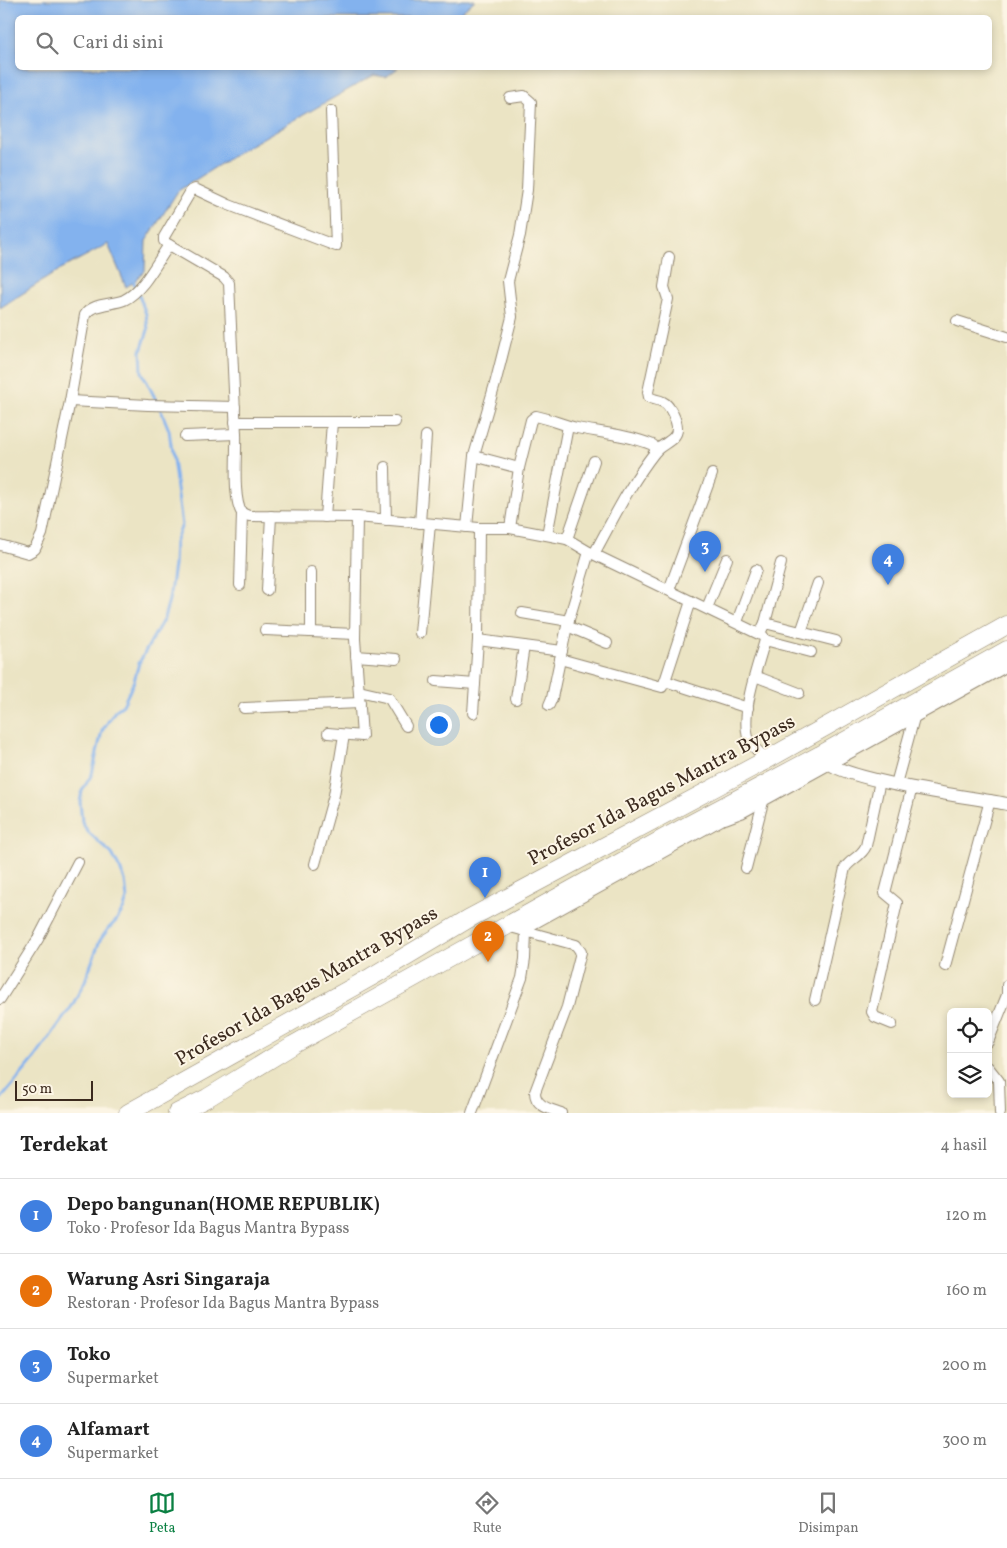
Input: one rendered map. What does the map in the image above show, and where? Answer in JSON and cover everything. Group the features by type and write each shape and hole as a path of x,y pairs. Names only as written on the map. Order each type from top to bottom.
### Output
{"highway":[{"name":"Profesor Ida Bagus Mantra Bypass","path":"128,1113 371,978 468,920 776,755 1007,625"},
{"name":"Profesor Ida Bagus Mantra Bypass","path":"177,1113 207,1098 292,1045 519,929 701,818 794,768 824,759 1007,650"},
{"path":"776,755 794,768"}],"street":[{"path":"467,527 474,456 512,317 508,281 520,235 526,190 531,102 524,96 510,98"},
{"path":"240,585 242,513 238,498 230,283 224,277 169,245 164,241 164,237 194,189 336,246 331,111"},
{"path":"0,546 28,553 35,549 38,543 70,401 84,315 88,310 125,299 144,282 169,245"},
{"path":"549,705 568,623 592,553 627,493 656,451 675,437 678,429 667,405 664,402 649,397 648,392 668,299 664,287 669,257"},
{"path":"958,321 1007,337"},
{"path":"70,401 235,407"},
{"path":"510,528 519,468 533,417 536,416 568,426 604,431 642,441 653,445 656,451"},
{"path":"235,422 395,422"},
{"path":"325,517 332,422"},
{"path":"547,535 568,426"},
{"path":"185,436 236,434"},
{"path":"420,633 425,523 426,436"},
{"path":"474,456 519,468"},
{"path":"567,539 594,461"},
{"path":"385,467 386,520"},
{"path":"669,590 712,474"},
{"path":"242,513 249,516 357,517 479,528 510,528 567,539 762,636 812,652"},
{"path":"267,590 271,516"},
{"path":"328,733 362,736 355,634 357,517"},
{"path":"473,713 478,640 479,528"},
{"path":"707,608 726,559"},
{"path":"776,755 752,745 747,735 748,708 762,636 781,563"},
{"path":"737,622 756,570"},
{"path":"311,572 311,632"},
{"path":"801,632 818,583"},
{"path":"478,640 524,646 561,655 661,687 665,681 691,600"},
{"path":"522,613 568,623 607,643"},
{"path":"765,623 836,641"},
{"path":"265,630 355,634"},
{"path":"516,699 524,646"},
{"path":"356,656 396,659"},
{"path":"519,929 725,818 741,812 824,759 914,718 1007,665"},
{"path":"755,676 799,694"},
{"path":"436,681 475,684"},
{"path":"665,681 748,708"},
{"path":"359,691 389,698 406,726"},
{"path":"244,708 360,703"},
{"path":"896,784 914,718"},
{"path":"315,864 334,796 344,735"},
{"path":"824,759 855,774 880,781 1007,804"},
{"path":"815,1000 845,868 850,862 861,855 866,846 880,781"},
{"path":"892,1024 875,1016 872,1012 897,903 885,894 912,787"},
{"path":"746,868 764,798"},
{"path":"945,966 990,800"},
{"path":"701,818 725,818"},
{"path":"0,999 38,939 78,862"},
{"path":"472,1113 522,978 526,959 519,929"},
{"path":"519,929 576,945 581,952 567,1007 535,1092 537,1101 542,1106 561,1113"},
{"path":"992,1032 1007,995 1007,985"},
{"path":"992,1073 998,1081 1000,1113"}],"water":[{"path":"0,0 475,0 458,15 15,15 15,70 395,70 386,77 374,75 247,147 178,191 146,241 145,271 126,287 108,244 61,269 0,308"}],"waterway":[{"path":"134,282 146,314 148,330 141,351 142,372 157,402"},
{"path":"0,1100 35,1058 72,1006 85,981 100,940 116,921 127,899 125,880 112,854 88,832 82,822 80,802 82,791 92,774 102,731 115,711 123,705 134,681 139,663 164,618 169,600 175,542 182,525 169,430 160,408"}],"place":[{"name":"Toko","path":"705,572"},
{"name":"Alfamart","path":"888,585"},
{"name":"Depo bangunan(HOME REPUBLIK)","path":"485,898"},
{"name":"Warung Asri Singaraja","path":"488,962"}]}
